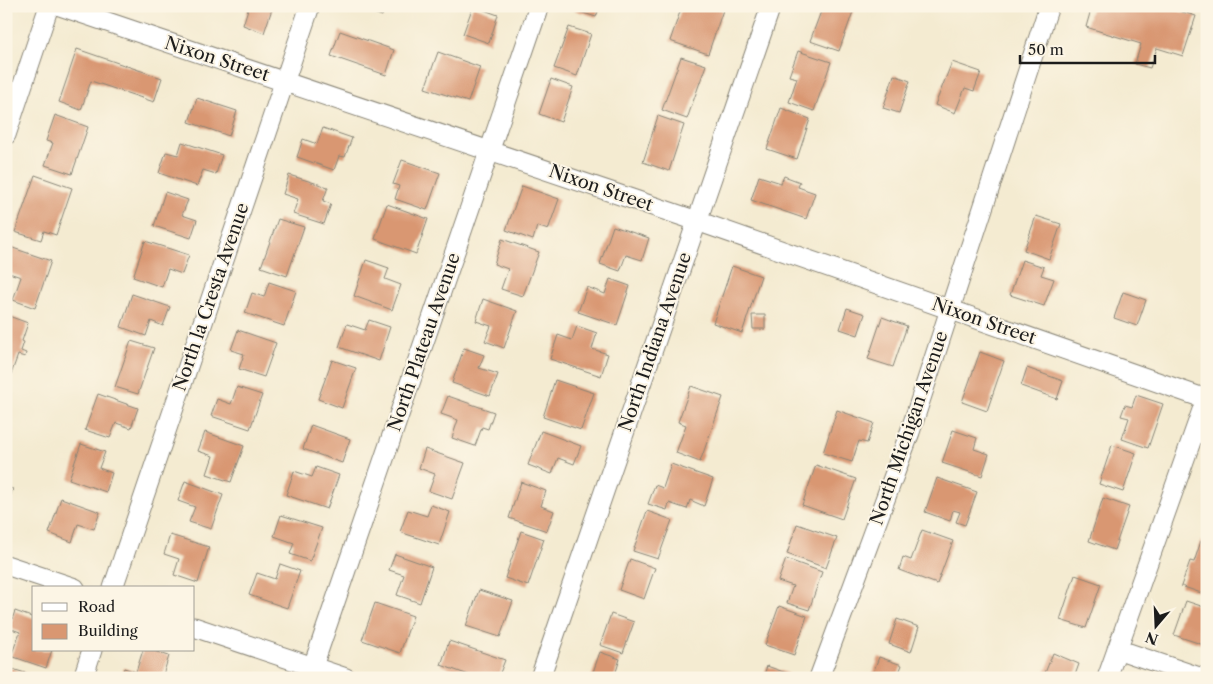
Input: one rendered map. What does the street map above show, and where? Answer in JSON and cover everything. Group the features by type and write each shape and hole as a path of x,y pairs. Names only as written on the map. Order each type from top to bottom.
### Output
{"street":[{"path":"6,135 49,6"},
{"name":"Nixon Street","path":"60,6 490,150 1206,399 1117,649"},
{"name":"North la Cresta Avenue","path":"114,586 310,6"},
{"name":"North Plateau Avenue","path":"311,672 539,6"},
{"name":"North Indiana Avenue","path":"540,678 770,6"},
{"name":"North Michigan Avenue","path":"819,678 910,432 1049,6"},
{"path":"6,565 69,586"},
{"path":"195,627 311,672 346,678"},
{"path":"1107,678 1117,649 1202,678"},
{"path":"83,678 91,652"}],"building":[{"path":"240,6 273,6 264,33 243,25 248,9"},
{"path":"354,6 386,6 382,16"},
{"path":"473,6 498,15 489,43 463,34"},
{"path":"575,6 600,6 596,17 574,10"},
{"path":"682,6 713,6 723,10 708,54 670,41"},
{"path":"823,6 855,6 839,51 810,41"},
{"path":"1092,6 1178,6 1176,10 1196,16 1183,56 1157,48 1150,68 1135,64 1141,44 1086,27"},
{"path":"569,27 591,34 577,76 554,68"},
{"path":"340,31 394,50 386,75 331,56"},
{"path":"77,49 162,78 154,102 91,81 81,110 59,102"},
{"path":"798,51 831,62 814,111 789,102 797,78 789,76"},
{"path":"438,52 480,67 468,102 425,88"},
{"path":"681,57 706,65 687,119 662,110"},
{"path":"952,62 981,72 974,91 965,88 955,113 935,105"},
{"path":"894,75 910,81 899,113 883,108"},
{"path":"551,79 573,87 561,122 539,114"},
{"path":"197,98 237,111 229,136 189,122"},
{"path":"781,108 810,119 797,159 767,149"},
{"path":"55,115 88,127 72,174 45,165 53,143 46,141"},
{"path":"658,116 684,125 669,171 643,162"},
{"path":"323,128 352,138 345,157 339,156 334,170 297,157 303,139 317,144"},
{"path":"182,142 222,155 216,174 203,170 197,186 159,173 166,152 178,155"},
{"path":"402,160 440,173 427,210 395,199 399,186 393,184"},
{"path":"35,175 72,188 56,235 44,231 41,240 15,232"},
{"path":"289,175 328,187 323,201 331,204 324,224 293,214 298,199 283,194"},
{"path":"759,176 781,183 784,176 800,182 798,187 815,193 806,219 751,200"},
{"path":"522,186 559,199 548,230 537,226 533,240 506,230"},
{"path":"165,192 188,200 182,215 197,220 191,238 154,226"},
{"path":"387,204 428,219 416,254 375,239"},
{"path":"1036,216 1061,224 1049,259 1024,250"},
{"path":"278,219 304,227 287,276 261,267"},
{"path":"613,226 649,238 642,260 626,255 620,271 600,264"},
{"path":"502,239 539,252 523,296 501,289 508,269 494,264"},
{"path":"145,241 189,255 182,274 168,269 162,287 133,277"},
{"path":"10,247 51,261 35,308 13,300 21,277 6,272 6,258"},
{"path":"366,260 389,268 385,279 401,285 392,310 354,296"},
{"path":"1022,260 1044,267 1041,275 1054,279 1044,306 1010,295"},
{"path":"732,266 761,276 742,333 713,323"},
{"path":"610,279 630,286 617,325 578,312 587,287 605,294"},
{"path":"269,282 296,291 284,326 245,313 252,293 264,297"},
{"path":"1123,292 1146,300 1137,326 1114,318"},
{"path":"132,294 170,307 163,326 151,321 146,336 121,327"},
{"path":"483,299 517,311 504,348 485,341 491,326 476,321"},
{"path":"847,308 865,314 858,335 840,329"},
{"path":"6,315 28,323 21,351 26,353 25,357 18,355 10,377 6,375"},
{"path":"752,315 765,315 765,329 753,329"},
{"path":"882,317 907,326 893,367 868,359"},
{"path":"369,320 390,327 379,361 339,347 347,324 365,330"},
{"path":"577,326 597,333 592,349 608,354 601,376 550,359 558,335 572,340"},
{"path":"238,330 276,343 264,377 239,369 244,354 231,350"},
{"path":"131,341 154,348 138,394 115,387"},
{"path":"464,348 484,355 479,368 498,374 490,396 452,383"},
{"path":"980,352 1004,361 987,411 962,402"},
{"path":"332,360 356,368 342,408 318,399"},
{"path":"1027,368 1063,381 1057,399 1021,386"},
{"path":"555,380 594,393 581,430 543,417"},
{"path":"691,386 723,397 700,462 676,453 686,425 678,422"},
{"path":"237,387 262,395 250,429 211,416 217,399 231,404"},
{"path":"98,394 138,408 131,428 116,423 110,438 85,430"},
{"path":"1136,395 1163,404 1148,448 1122,439 1129,418 1121,416 1125,405 1132,407"},
{"path":"448,396 494,412 488,429 482,427 475,446 452,438 458,420 441,414"},
{"path":"837,410 874,423 867,443 859,441 852,462 823,453"},
{"path":"311,425 350,439 342,463 303,449"},
{"path":"953,430 977,438 974,449 989,454 982,476 942,463"},
{"path":"541,431 581,446 574,464 558,458 552,474 528,465"},
{"path":"205,432 244,446 231,482 207,474 213,456 198,451"},
{"path":"81,444 105,452 99,468 112,473 106,492 69,479"},
{"path":"1112,445 1136,453 1123,492 1099,484"},
{"path":"425,449 465,463 452,499 429,491 435,474 419,468"},
{"path":"671,464 713,479 704,506 690,500 687,509 669,503 667,510 648,504 655,485 663,488"},
{"path":"816,465 856,479 842,519 802,505"},
{"path":"316,467 339,475 327,509 286,495 294,471 312,477"},
{"path":"937,478 977,492 965,525 956,522 960,512 953,510 950,521 925,512"},
{"path":"185,481 223,495 211,529 189,522 195,507 178,501"},
{"path":"521,482 546,491 541,506 554,511 547,531 509,518"},
{"path":"6,487 13,489 6,507"},
{"path":"61,498 100,512 94,529 78,524 72,542 49,533"},
{"path":"1103,498 1129,507 1114,550 1089,541"},
{"path":"431,505 450,512 439,545 400,532 408,510 427,516"},
{"path":"647,511 672,520 658,559 633,551"},
{"path":"281,515 322,528 310,561 290,554 294,543 274,536"},
{"path":"797,524 837,538 826,568 787,554"},
{"path":"922,530 953,541 937,584 899,570 903,557 911,560"},
{"path":"521,531 544,539 528,586 505,578"},
{"path":"170,535 209,547 198,583 174,575 179,559 164,554"},
{"path":"1201,541 1207,543 1207,595 1181,586 1190,561 1194,562"},
{"path":"395,554 432,567 420,603 397,595 404,575 389,570"},
{"path":"630,559 655,568 644,599 619,590"},
{"path":"786,559 822,572 809,610 787,603 793,586 778,581"},
{"path":"280,564 300,571 287,608 249,595 257,573 275,579"},
{"path":"1075,575 1101,584 1086,628 1060,620"},
{"path":"479,590 513,601 500,637 466,626"},
{"path":"1186,601 1207,608 1205,619 1207,619 1207,646 1174,635"},
{"path":"375,603 413,616 400,653 362,640"},
{"path":"779,606 807,616 794,655 765,645"},
{"path":"15,611 32,617 32,652 51,652 46,668 11,656 20,632 9,628"},
{"path":"611,614 634,622 623,653 600,645"},
{"path":"897,619 919,627 911,652 889,644"},
{"path":"449,641 505,660 498,678 477,678 441,665"},
{"path":"142,652 157,652 169,656 162,678 121,678 124,668 136,672"},
{"path":"600,652 620,659 614,678 591,678"},
{"path":"1053,653 1079,664 1074,678 1043,678"},
{"path":"879,657 902,665 897,678 871,678"},
{"path":"767,666 789,674 787,678 763,678"},
{"path":"6,667 38,677 38,678 6,678"}]}
